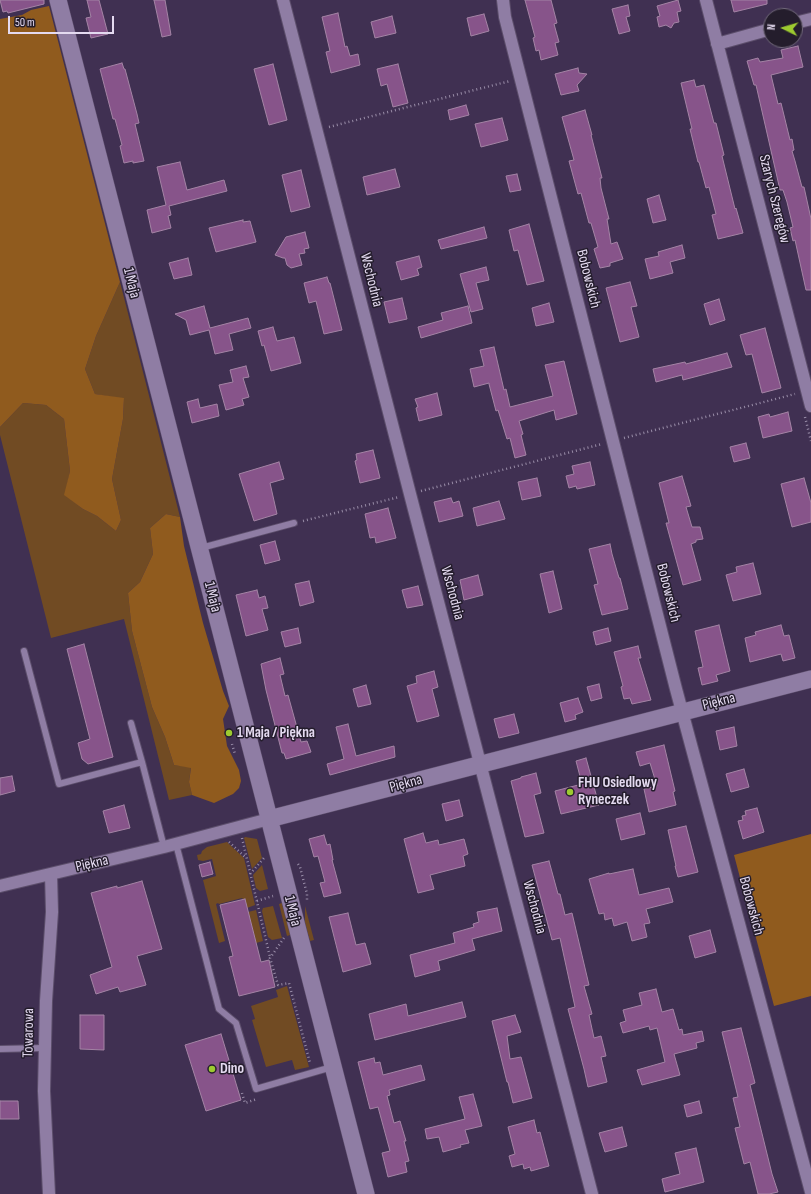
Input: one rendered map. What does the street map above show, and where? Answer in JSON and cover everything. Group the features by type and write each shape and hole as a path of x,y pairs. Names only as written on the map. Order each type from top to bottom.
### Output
{"street":[{"name":"1 Maja","path":"58,0 366,1194"},
{"name":"Wschodnia","path":"283,0 592,1194"},
{"name":"Bobowskich","path":"503,0 505,17 682,712 811,1192"},
{"name":"Szarych Szeregów","path":"706,0 811,406"},
{"path":"717,44 763,31"},
{"name":"Piękna","path":"0,886 170,846 811,679"},
{"name":"Towarowa","path":"49,1194 44,1090 44,1048 52,912 52,874"}],"lane":[{"path":"199,548 294,523"},
{"path":"24,651 59,784 142,762"},
{"path":"131,723 219,1008 236,1023 256,1089 333,1067"},
{"path":"0,1049 44,1048"}],"path":[{"path":"325,128 510,81"},
{"path":"619,439 806,391"},
{"path":"294,523 607,443"},
{"path":"242,836 270,958 278,985 289,983 311,1066"},
{"path":"228,840 247,858"},
{"path":"263,853 266,866"},
{"path":"250,875 264,858"},
{"path":"272,888 276,903"},
{"path":"257,901 274,896"},
{"path":"270,958 284,937"}],"shaded area":[{"path":"49,6 120,282 96,336 85,369 95,394 124,398 123,419 112,479 121,520 116,531 97,516 83,509 64,495 70,471 64,419 46,405 23,403 0,427 0,19 22,15 31,10"},
{"path":"120,282 180,517 166,514 150,528 153,554 140,582 128,593 132,631 152,707 165,737 174,765 191,767 189,782 192,795 169,800 124,619 51,638 0,435 0,427 23,403 46,405 64,419 70,471 65,495 83,509 97,516 116,531 121,520 112,479 123,419 124,399 95,394 85,369 96,336"},
{"path":"166,514 180,517 184,546 203,623 223,691 229,706 223,719 227,746 239,770 241,781 239,788 233,794 214,803 192,795 189,782 191,768 174,765 165,737 152,707 132,631 128,593 140,582 153,554 150,528"},
{"path":"811,834 811,996 774,1006 734,855"},
{"path":"244,838 257,839 262,858 252,869"},
{"path":"227,842 244,858 255,905 247,908 245,899 242,898 216,904 225,941 219,943 203,880 216,876 212,859 203,861 198,860 197,855 201,854 207,847"},
{"path":"262,865 268,889 260,891 256,888 253,875"},
{"path":"282,903 290,933 290,935 287,936 279,904"},
{"path":"273,906 282,938 272,940 268,937 262,911 263,908"},
{"path":"305,906 314,940 310,941 305,923"},
{"path":"256,910 263,941 256,943 248,912"},
{"path":"287,986 309,1067 295,1070 292,1060 266,1067 252,1020 255,1019 251,1006 278,997 276,990"}],"building":[{"path":"0,0 44,0 44,4 8,13 7,11 3,12"},
{"path":"87,0 99,0 108,34 91,38 86,18 91,17"},
{"path":"154,0 165,0 171,35 162,37"},
{"path":"525,0 551,0 557,23 554,24 559,42 555,43 558,55 541,60 539,50 536,51 533,38 535,37"},
{"path":"678,0 681,11 677,12 679,22 674,23 671,28 666,25 659,27 657,17 660,16 657,6"},
{"path":"731,0 767,0 767,4 734,12"},
{"path":"628,5 630,16 626,17 630,31 619,34 612,9"},
{"path":"338,13 345,47 347,46 350,56 358,54 360,65 331,73 326,52 330,51 322,17"},
{"path":"484,14 489,31 471,36 467,18"},
{"path":"392,16 396,33 375,38 371,22"},
{"path":"798,48 803,67 771,75 778,104 781,103 790,140 792,139 794,150 792,151 802,187 804,187 811,219 811,290 806,290 795,240 793,241 790,228 793,227 787,202 783,190 780,190 756,85 754,85 747,61 758,58 760,62 783,58 781,50"},
{"path":"122,63 137,114 139,123 135,124 144,161 133,163 133,161 124,163 120,146 122,145 115,119 113,119 100,69"},
{"path":"273,64 287,120 269,125 254,69"},
{"path":"398,64 408,103 393,107 387,84 381,86 377,69"},
{"path":"578,68 579,73 587,74 577,85 579,91 561,95 555,74"},
{"path":"694,80 696,87 704,85 714,123 716,123 724,155 722,156 735,209 736,208 743,233 718,239 712,215 716,214 709,187 706,188 698,162 681,83"},
{"path":"466,105 469,115 450,120 448,110"},
{"path":"585,110 602,178 600,178 601,188 609,219 607,219 611,244 617,242 623,259 610,263 610,266 600,268 594,249 598,247 591,223 589,223 581,193 578,194 569,161 574,160 562,117"},
{"path":"502,118 508,140 481,147 475,124"},
{"path":"180,162 187,190 224,180 227,191 169,206 171,215 168,216 171,228 152,233 147,210 166,205 157,167"},
{"path":"395,169 400,187 367,195 363,177"},
{"path":"301,170 310,207 291,212 282,175"},
{"path":"517,174 521,190 510,192 506,176"},
{"path":"659,195 666,220 653,223 647,199"},
{"path":"243,220 243,222 250,221 256,242 216,252 209,228"},
{"path":"529,224 544,281 527,285 518,250 514,251 509,230"},
{"path":"484,227 487,238 441,249 438,240"},
{"path":"305,232 309,248 304,249 305,253 299,254 302,265 291,268 287,265 285,258 275,255 286,237"},
{"path":"682,245 685,258 670,262 673,273 650,279 645,259 659,256 658,252"},
{"path":"419,256 422,267 417,269 419,275 401,280 396,262"},
{"path":"188,258 192,275 174,279 169,263"},
{"path":"486,267 489,280 476,283 483,309 471,312 460,274"},
{"path":"327,277 330,283 342,330 324,334 316,301 309,303 304,283"},
{"path":"630,282 637,306 631,307 639,337 620,342 606,288"},
{"path":"402,298 407,319 389,323 384,302"},
{"path":"719,299 725,320 710,325 704,304"},
{"path":"549,303 554,322 536,326 532,308"},
{"path":"204,306 210,328 248,318 251,328 229,334 233,350 215,354 209,330 190,335 186,320 175,314"},
{"path":"468,306 472,323 421,338 418,327 443,320 441,313"},
{"path":"273,327 277,341 294,337 301,363 271,371 264,345 262,346 258,331"},
{"path":"765,328 781,388 762,393 752,354 746,355 740,335"},
{"path":"494,347 504,390 506,389 510,407 553,396 545,365 564,361 577,414 556,420 554,410 519,421 523,434 521,435 526,455 515,458 510,438 507,439 498,410 496,411 489,383 474,387 470,369 484,366 480,350"},
{"path":"727,353 732,367 683,380 682,375 656,382 653,369 685,362 686,364"},
{"path":"246,366 249,377 243,378 249,397 242,399 244,405 226,410 219,385 233,382 230,370"},
{"path":"437,393 442,415 419,421 416,408 418,407 415,399"},
{"path":"198,399 200,408 217,404 219,416 192,423 187,402"},
{"path":"788,412 792,431 763,438 758,417 769,414 770,417"},
{"path":"746,443 750,458 734,462 730,447"},
{"path":"373,450 380,478 360,483 355,461 357,460 356,454"},
{"path":"279,462 284,479 270,483 277,514 254,521 239,474"},
{"path":"590,462 595,485 577,489 576,486 569,488 566,476 574,474 572,466"},
{"path":"682,476 691,506 686,507 692,527 700,527 703,539 696,540 696,542 691,544 701,580 683,585 666,523 669,523 659,483"},
{"path":"537,478 541,496 522,500 518,482"},
{"path":"804,478 811,503 811,522 792,527 781,484"},
{"path":"451,498 453,503 459,501 463,516 439,522 434,502"},
{"path":"499,501 505,519 477,526 473,508"},
{"path":"388,508 396,538 376,543 375,537 370,538 365,514"},
{"path":"275,541 280,560 265,564 260,545"},
{"path":"610,544 628,609 602,615 594,585 598,584 589,549"},
{"path":"753,563 761,594 733,601 726,575 737,572 736,567"},
{"path":"553,571 562,609 549,613 540,574"},
{"path":"478,575 483,595 464,600 460,580"},
{"path":"309,581 314,602 300,606 295,584"},
{"path":"418,586 423,605 407,608 402,590"},
{"path":"257,590 259,598 265,596 268,608 262,609 268,630 246,636 236,595"},
{"path":"719,625 730,671 716,675 718,681 702,685 698,668 703,667 695,631"},
{"path":"781,625 784,636 789,635 795,658 783,661 781,654 750,662 745,638 756,635 755,632"},
{"path":"298,628 301,643 285,647 281,632"},
{"path":"608,628 611,641 596,645 593,632"},
{"path":"84,644 113,757 88,764 82,759 78,743 90,739 67,649"},
{"path":"638,646 641,658 638,658 651,700 632,704 630,698 624,699 621,687 623,686 614,652"},
{"path":"280,658 284,674 280,675 285,696 288,695 301,742 307,741 311,752 286,759 284,753 282,753 261,664"},
{"path":"434,671 438,687 432,689 439,716 417,722 407,686 417,683 416,676"},
{"path":"599,684 602,698 591,701 587,687"},
{"path":"366,685 371,704 358,707 353,689"},
{"path":"578,698 583,712 575,715 576,719 565,722 560,703"},
{"path":"514,714 519,733 499,738 494,719"},
{"path":"348,724 356,756 394,746 395,757 330,775 327,764 344,759 336,727"},
{"path":"734,727 737,746 720,750 716,731"},
{"path":"664,745 675,791 673,792 676,805 649,812 644,789 657,786 650,763 640,766 636,752"},
{"path":"586,758 599,805 561,814 555,791 582,784 576,761"},
{"path":"744,769 749,787 731,792 726,774"},
{"path":"536,773 541,793 534,795 544,833 525,837 511,781"},
{"path":"12,776 15,791 0,795 0,778"},
{"path":"459,800 463,816 446,821 442,804"},
{"path":"124,805 130,828 109,833 103,811"},
{"path":"757,808 764,832 743,839 738,821 743,820 742,816 746,815 745,811"},
{"path":"640,813 645,834 621,840 616,819"},
{"path":"686,826 698,872 678,877 668,830"},
{"path":"423,833 426,843 438,840 439,845 464,839 468,854 463,856 465,866 430,875 434,889 418,893 404,839"},
{"path":"324,835 327,845 330,844 332,860 341,893 324,897 320,883 325,882 318,856 314,857 309,839"},
{"path":"549,861 565,915 572,913 589,985 584,986 592,1014 589,1015 594,1038 601,1036 606,1056 601,1057 607,1082 588,1087 568,1009 575,1007 560,938 552,940 532,865"},
{"path":"210,862 213,874 202,877 199,865"},
{"path":"633,869 639,895 669,888 673,902 646,909 650,923 644,924 647,937 632,941 627,922 614,926 612,918 605,920 604,913 599,914 589,879 609,873"},
{"path":"142,881 162,949 137,956 146,985 120,992 118,987 96,994 90,975 112,967 91,893"},
{"path":"245,899 261,962 269,960 275,987 239,996 229,957 233,956 220,905"},
{"path":"497,908 502,931 472,939 475,950 438,961 440,970 415,977 410,955 455,943 453,933 474,927 473,924 479,922 477,912"},
{"path":"348,913 356,945 365,943 371,964 343,972 329,917"},
{"path":"710,930 716,952 695,958 689,936"},
{"path":"656,989 662,1012 673,1009 679,1030 682,1029 683,1035 702,1031 704,1041 696,1043 697,1048 674,1054 680,1075 642,1085 637,1070 665,1062 657,1028 650,1030 649,1026 623,1033 620,1023 626,1021 623,1010 642,1005 639,993"},
{"path":"462,1002 466,1017 375,1040 369,1014 406,1004 408,1016"},
{"path":"80,1015 104,1015 104,1050 80,1049"},
{"path":"515,1015 521,1032 507,1036 510,1059 521,1057 532,1098 513,1103 492,1021"},
{"path":"741,1028 755,1083 750,1085 772,1174 778,1192 769,1194 758,1194 750,1162 744,1164 735,1128 740,1127 733,1098 738,1097 722,1032"},
{"name":"Dino","path":"221,1034 241,1100 206,1111 185,1045"},
{"path":"374,1058 375,1063 380,1062 383,1075 421,1065 425,1080 389,1090 390,1095 387,1096 394,1123 400,1121 406,1141 404,1141 409,1161 405,1162 407,1172 388,1177 382,1153 390,1151 378,1107 370,1109 358,1062"},
{"path":"473,1094 482,1126 465,1130 469,1143 443,1152 439,1137 427,1139 425,1129 465,1119 459,1097"},
{"path":"0,1101 18,1101 19,1119 0,1119"},
{"path":"699,1101 702,1113 687,1117 684,1105"},
{"path":"534,1120 537,1133 540,1132 549,1166 531,1171 530,1167 524,1169 523,1164 512,1167 509,1156 515,1154 508,1127"},
{"path":"622,1127 627,1146 605,1152 599,1133"},
{"path":"696,1148 704,1182 665,1192 662,1179 680,1174 675,1153"}],"place":[{"name":"1 Maja / Piękna","path":"229,733"},
{"name":"FHU Osiedlowy Ryneczek","path":"570,792"},
{"name":"Dino","path":"212,1069"}]}
